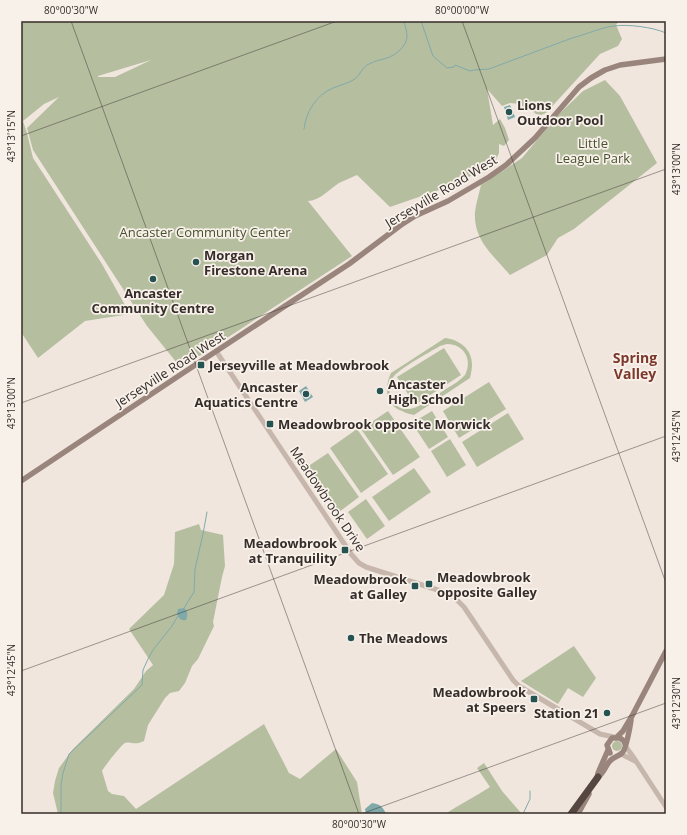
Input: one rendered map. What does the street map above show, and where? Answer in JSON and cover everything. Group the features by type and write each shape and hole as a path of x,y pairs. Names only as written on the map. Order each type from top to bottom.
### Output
{"highway":[{"path":"571,814 598,777"}],"main road":[{"name":"Jerseyville Road West","path":"21,481 349,264 401,225 470,188 506,165 535,138 578,88 591,78 605,70 620,65 666,59"},
{"path":"598,777 598,772 610,740 623,731 666,651"},
{"path":"578,814 598,777 602,774 609,762 619,755 626,746 632,716"},
{"path":"616,737 622,739 626,746"},
{"path":"608,748 612,754 619,755"}],"street":[{"name":"Meadowbrook Drive","path":"216,351 351,554 359,563 366,567 444,592 454,597 464,607 516,684 600,734 616,737"},
{"name":"Meadowbrook Drive","path":"600,734 608,748"},
{"path":"626,746 666,807"},
{"path":"619,755 636,761"}],"green space":[{"name":"Ancaster Community Center","path":"21,21 619,21 616,25 622,39 618,46 600,54 546,113 541,115 536,114 531,110 524,109 521,104 510,103 502,106 487,89 493,125 500,119 509,140 504,146 499,144 499,153 495,162 482,171 439,190 390,207 357,175 339,183 320,197 308,201 352,256 181,368 147,326 33,150 27,128 59,97 44,104 23,121 33,158 102,264 130,314 85,321 38,358 21,332","holes":["151,60 115,77 98,76"]},
{"name":"Little League Park","path":"605,80 620,96 657,163 574,229 558,238 547,255 510,275 491,254 477,231 475,212 481,185 522,158 557,116 583,91"},
{"path":"445,338 460,343 470,354 472,367 470,378 414,415 396,408 389,400 387,384 391,373","holes":["447,344 458,347 465,354 468,364 465,375 456,383 414,408 401,408 396,404 391,397 389,389 390,383 394,376 409,364 440,346"]},
{"path":"444,348 461,375 415,405 397,377"},
{"path":"489,382 506,409 459,438 443,411"},
{"path":"388,411 420,457 393,475 361,429"},
{"path":"432,411 448,437 429,449 412,423"},
{"path":"508,413 524,439 477,467 462,442"},
{"path":"357,429 388,474 361,493 330,448"},
{"path":"450,439 466,465 447,477 431,451"},
{"path":"328,453 359,497 339,512 307,467"},
{"path":"414,468 431,492 389,521 372,497"},
{"path":"366,499 385,526 367,539 348,512"},
{"path":"199,524 201,530 223,535 225,566 213,622 214,626 198,659 192,666 185,683 179,691 170,693 165,698 148,725 144,741 123,744 103,769 102,771 108,791 112,794 124,796 136,809 264,724 289,773 300,779 336,749 357,782 362,814 58,814 53,793 59,768 73,749 134,689 146,671 153,665 129,629 164,595 174,564 175,532"},
{"path":"574,646 596,678 583,697 568,688 558,704 521,681"},
{"path":"615,741 619,741 621,742 621,750 615,751 612,748 612,744"},
{"path":"484,763 502,791 522,814 445,814 490,787 477,768"}],"water":[{"name":"Lions Outdoor Pool","path":"510,105 515,117 508,120 504,107"},
{"name":"Ancaster Aquatics Centre","path":"306,386 313,397 305,402 299,391"},
{"path":"184,608 187,612 186,620 181,620 177,614 178,609"},
{"path":"372,803 381,806 386,814 366,814 365,809"}],"waterway":[{"path":"304,129 310,110 322,95 333,88 355,79 367,65 390,57 403,47 407,40 404,21"},
{"path":"421,21 433,56 447,68 454,67 455,65 470,71 489,69 572,38 599,29 619,25 640,26 666,33"},
{"path":"184,608 194,592 195,569 207,512"},
{"path":"61,814 61,785 69,754 142,685 143,670 148,659 178,616"},
{"path":"523,814 530,799 530,791"}],"place":[{"name":"Lions Outdoor Pool","path":"509,112"},
{"name":"Morgan Firestone Arena","path":"196,262"},
{"name":"Ancaster Community Centre","path":"153,279"},
{"name":"Jerseyville at Meadowbrook","path":"201,365"},
{"name":"Ancaster High School","path":"380,391"},
{"name":"Ancaster Aquatics Centre","path":"306,394"},
{"name":"Meadowbrook opposite Morwick","path":"270,424"},
{"name":"Meadowbrook at Tranquility","path":"345,550"},
{"name":"Meadowbrook opposite Galley","path":"429,584"},
{"name":"Meadowbrook at Galley","path":"415,586"},
{"name":"The Meadows","path":"351,638"},
{"name":"Meadowbrook at Speers","path":"534,699"},
{"name":"Station 21","path":"607,713"}],"district":[{"name":"Spring Valley","path":"635,366"}]}
